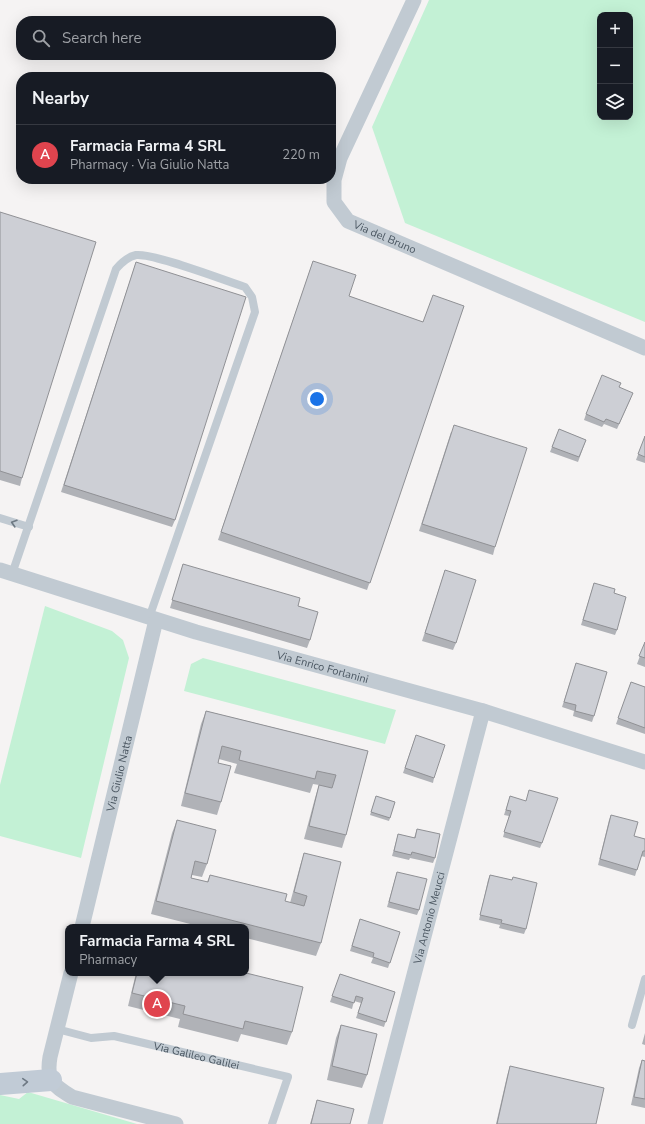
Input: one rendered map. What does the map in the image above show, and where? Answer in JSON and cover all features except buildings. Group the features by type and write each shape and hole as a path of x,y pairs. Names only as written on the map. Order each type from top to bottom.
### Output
{"main road":[{"path":"0,1084 50,1080"}],"street":[{"name":"Via del Bruno","path":"336,173 340,158 414,0"},
{"name":"Via del Bruno","path":"334,184 334,202 348,221 645,348"},
{"name":"Via Enrico Forlanini","path":"6,572 153,619 483,712 645,762"},
{"name":"Via Giulio Natta","path":"83,924 153,619"},
{"name":"Via Antonio Meucci","path":"375,1124 483,712"},
{"path":"70,976 48,1068 50,1080 57,1087 72,1097 176,1124"}],"lane":[{"path":"6,572 29,528 116,269 124,260 136,255 152,257 245,287 252,297 255,312 153,619"},
{"path":"0,518 29,528"},
{"path":"632,1025 645,979"},
{"name":"Via Galileo Galilei","path":"57,1029 91,1038 114,1036 288,1077 272,1124"}],"green space":[{"path":"429,0 645,0 645,322 405,223 372,127"},
{"path":"45,606 112,631 123,640 129,658 81,858 0,836 0,785"},
{"path":"203,658 396,710 385,744 184,691 191,664"},
{"path":"28,1092 137,1124 0,1124 0,1095 19,1099"}],"place":[{"name":"Farmacia Farma 4 SRL","path":"157,1004"}]}
